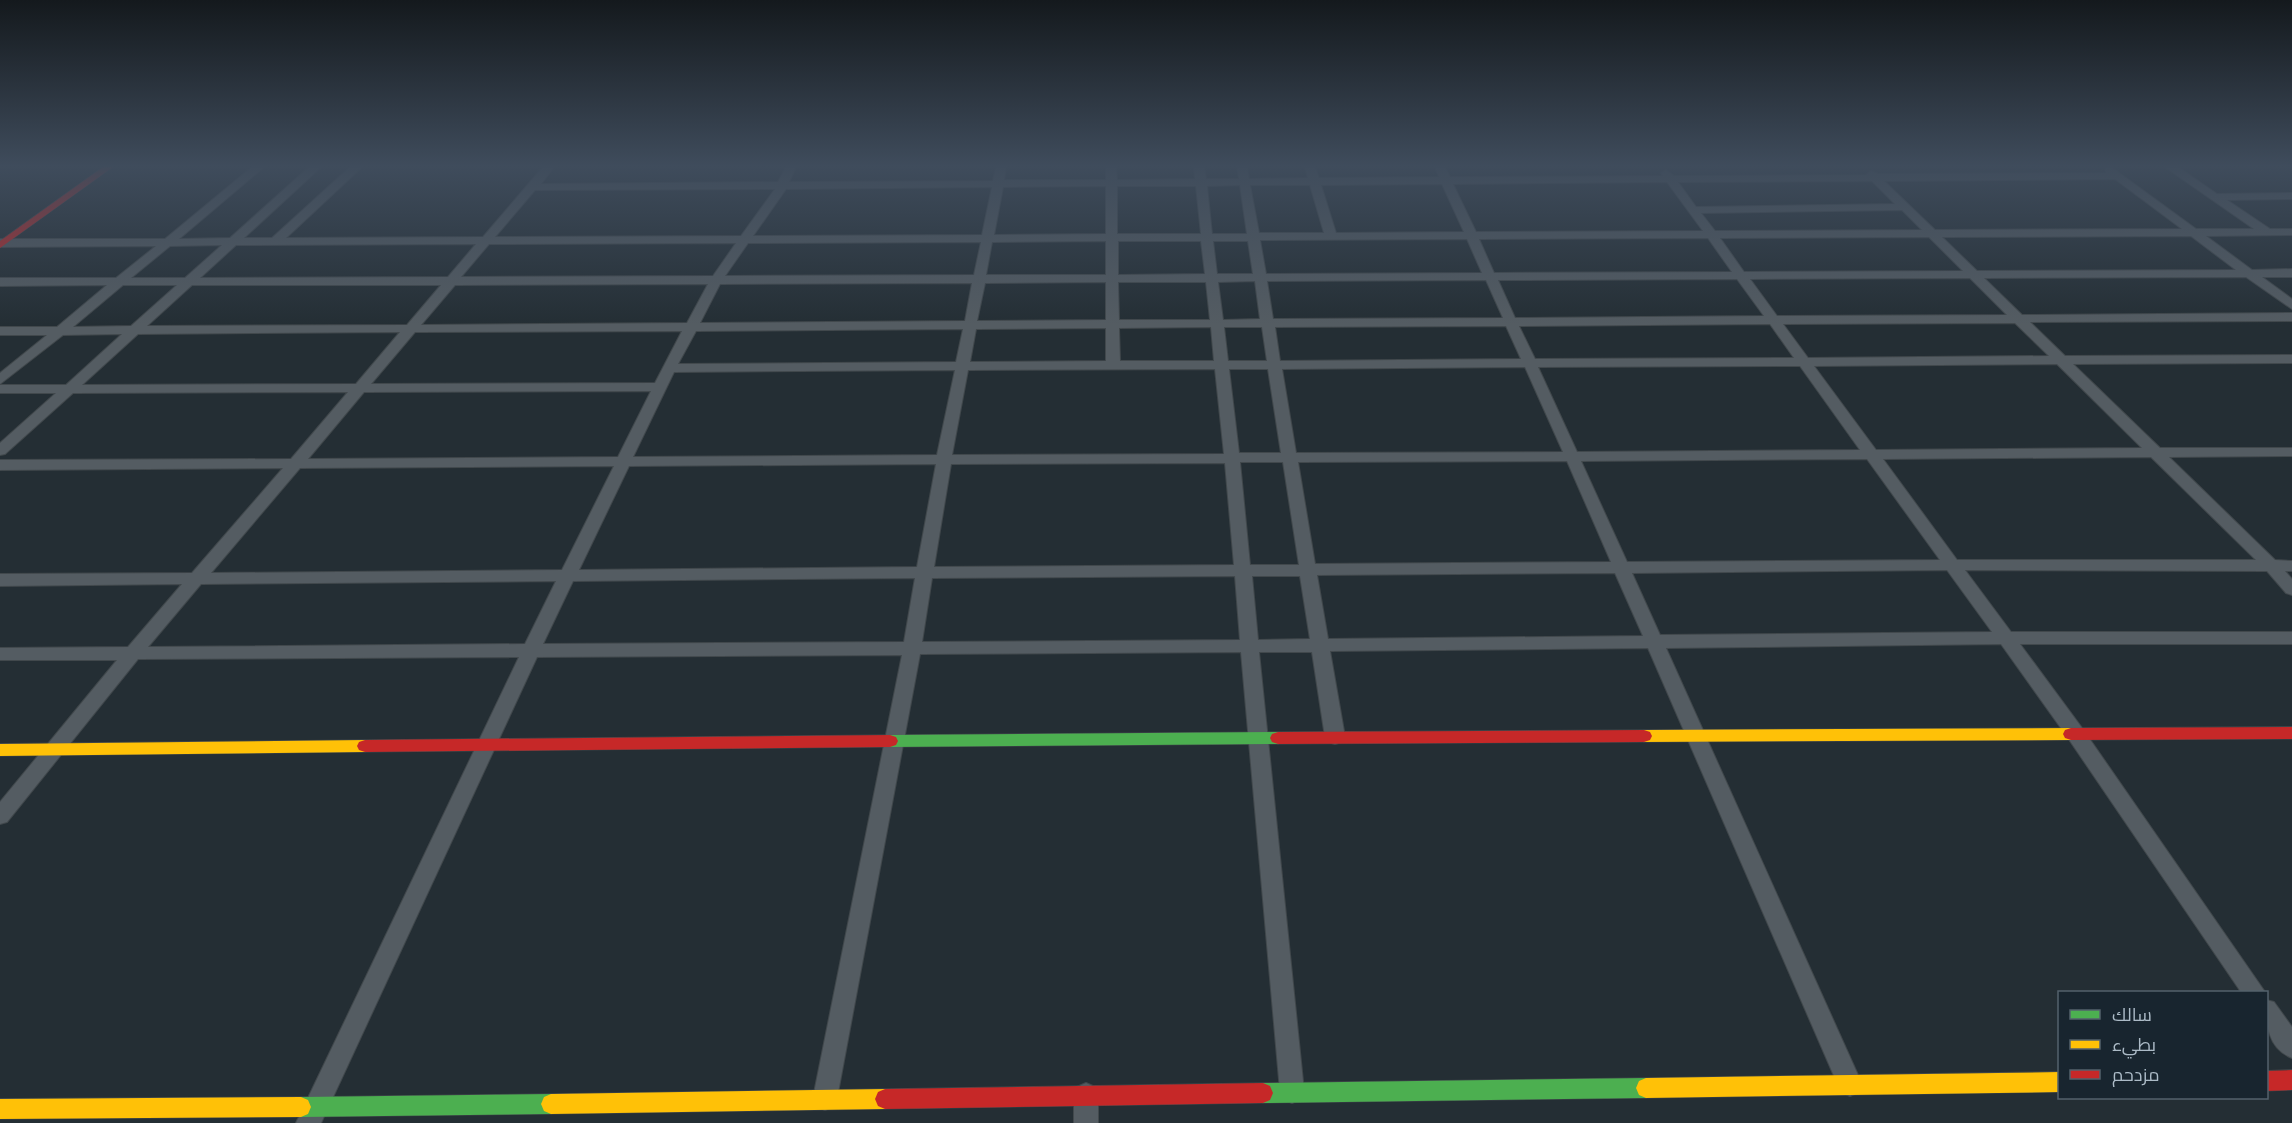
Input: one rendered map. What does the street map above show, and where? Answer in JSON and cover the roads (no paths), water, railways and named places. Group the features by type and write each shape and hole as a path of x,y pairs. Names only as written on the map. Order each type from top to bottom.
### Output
{"street":[{"path":"1,243 35,219"},
{"path":"0,380 196,219"},
{"path":"0,451 259,219"},
{"path":"275,242 300,219"},
{"path":"0,816 132,654 505,219"},
{"path":"311,1115 484,747 622,461 716,282 758,219"},
{"path":"825,1098 896,741 944,460 992,219"},
{"path":"1112,219 1113,364"},
{"path":"1204,219 1232,458 1292,1091"},
{"path":"1250,219 1322,645 1335,737"},
{"path":"1326,219 1331,237"},
{"path":"1464,219 1572,456 1850,1084"},
{"path":"1698,219 2075,733 2253,991"},
{"path":"1916,219 2292,589"},
{"path":"2176,219 2292,305"},
{"path":"2248,219 2267,232"},
{"path":"1,243 2292,232"},
{"path":"0,282 716,282 1210,277 2292,273"},
{"path":"0,331 2292,317"},
{"path":"669,368 2292,359"},
{"path":"0,390 660,387"},
{"path":"0,465 2292,452"},
{"path":"0,580 1952,565 2292,566"},
{"path":"0,654 912,649 2006,638 2292,638"},
{"path":"0,750 1335,737 2292,733"},
{"path":"2268,1013 2292,1047"},
{"path":"2268,1080 2292,1080"},
{"path":"0,1108 311,1115 825,1098 2058,1082"},
{"path":"1086,1095 1086,1123"}]}
